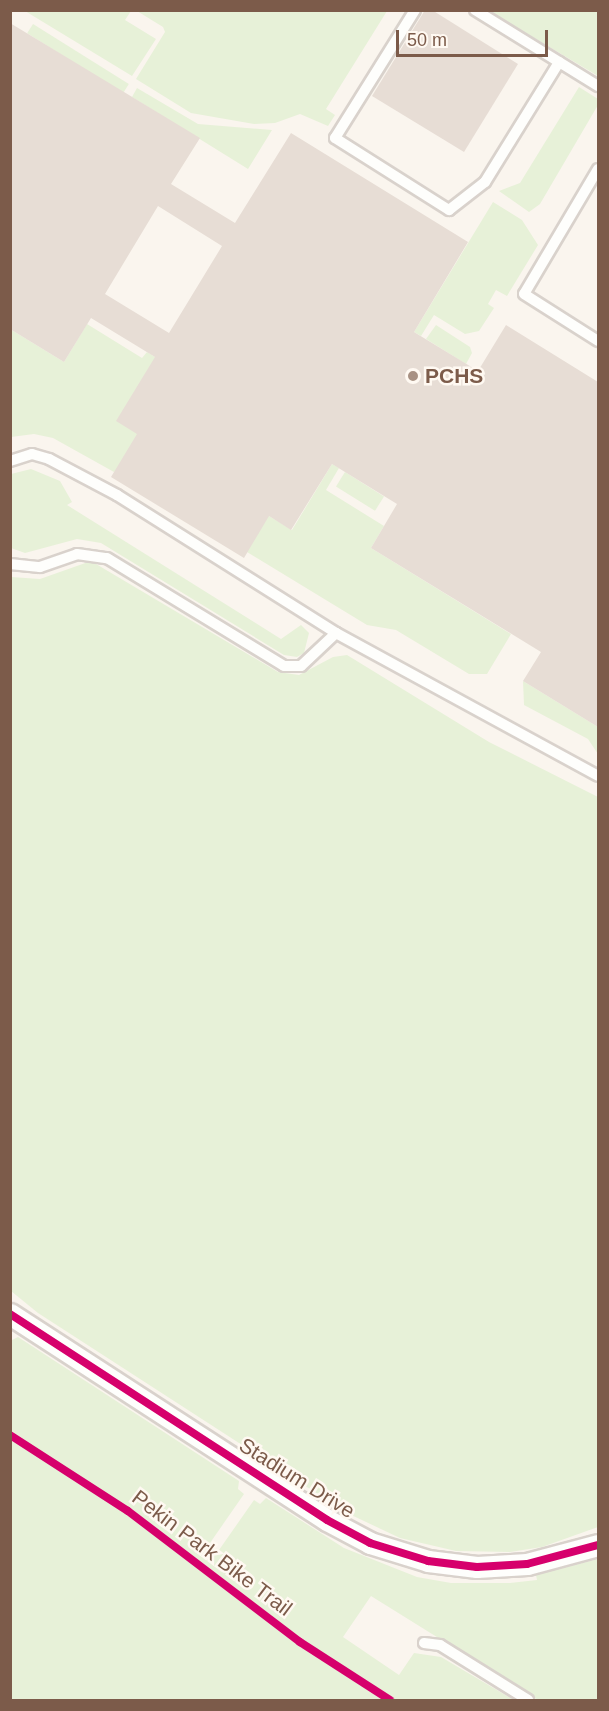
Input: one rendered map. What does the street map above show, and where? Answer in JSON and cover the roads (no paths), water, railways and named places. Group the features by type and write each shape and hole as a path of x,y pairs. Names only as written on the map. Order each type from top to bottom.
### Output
{"street":[{"name":"Stadium Drive","path":"10,1314 318,1514 370,1543 428,1561 477,1567 526,1564 598,1545"}],"lane":[{"path":"415,10 335,138 449,210 485,182 560,62"},
{"path":"475,10 598,86"},
{"path":"598,169 524,294 598,341"},
{"path":"10,461 32,454 49,459 117,495 336,633 598,776"},
{"path":"10,564 40,567 77,554 107,558 284,666 301,666 336,633"},
{"path":"424,1643 440,1645 528,1701"}],"place":[{"name":"PCHS","path":"413,376"}]}
